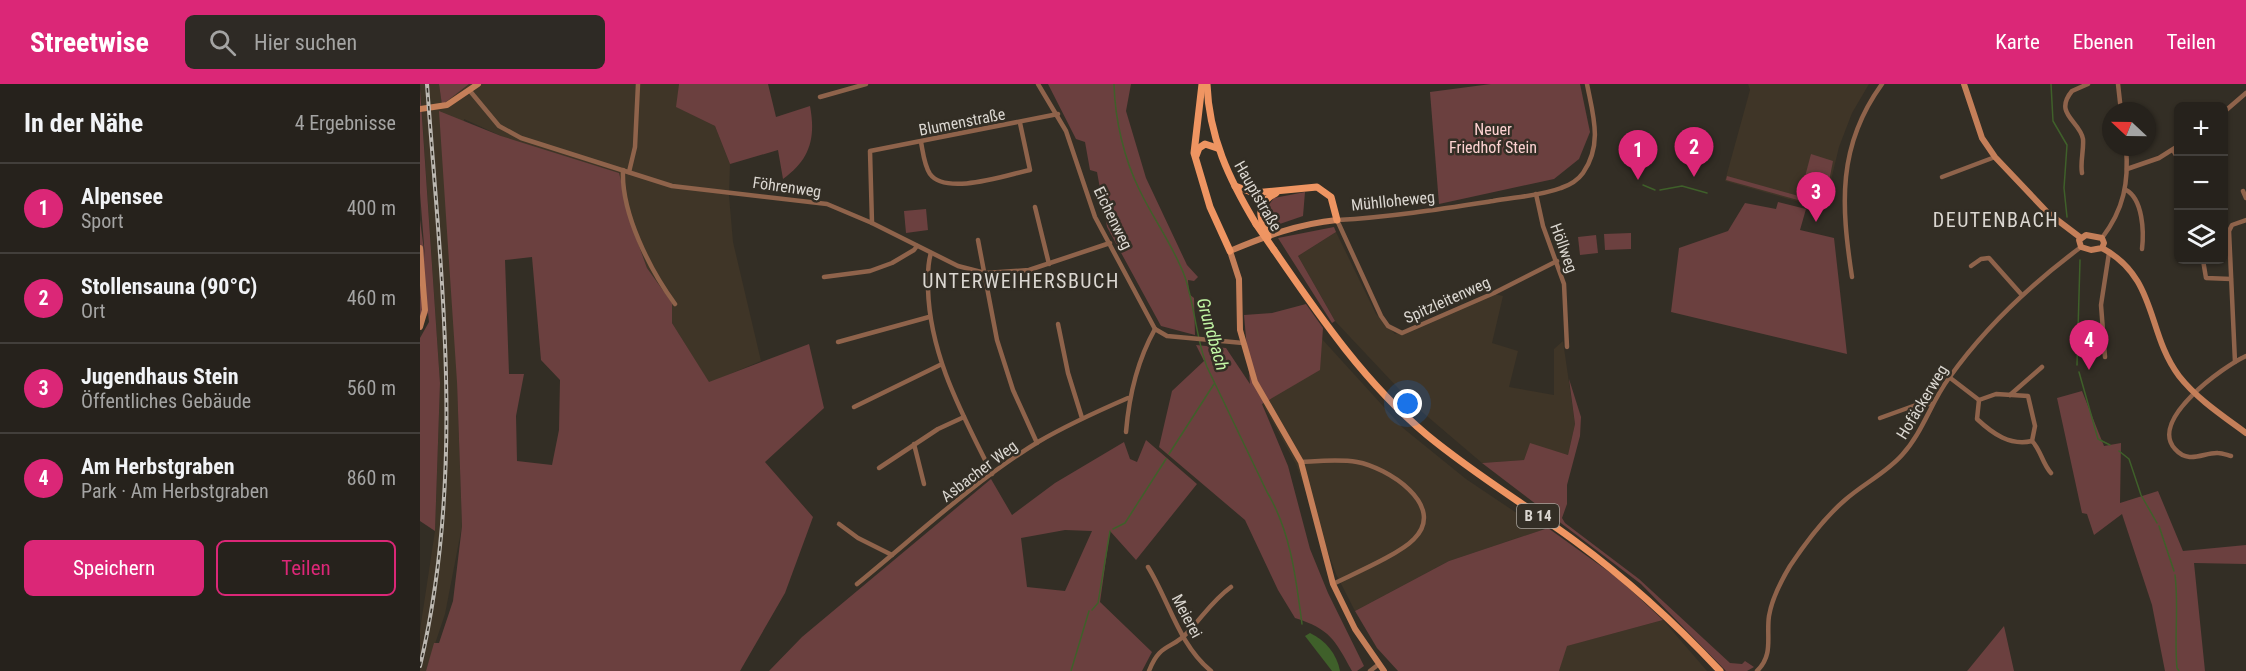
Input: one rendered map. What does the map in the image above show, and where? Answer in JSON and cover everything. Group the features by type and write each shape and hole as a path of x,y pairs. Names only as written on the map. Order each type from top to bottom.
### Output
{"main road":[{"path":"1202,84 1194,144 1196,161 1210,207 1230,251"},
{"name":"Hauptstraße","path":"1207,84 1210,119 1217,148 1233,184 1259,222 1274,250 1349,355 1396,406 1456,459 1621,576 1689,638 1720,671"},
{"path":"1196,161 1202,145 1209,143 1217,148"},
{"path":"1233,184 1246,192 1308,187 1324,189 1335,203 1337,220"},
{"path":"1259,222 1261,207 1266,198 1280,191"}],"street":[{"path":"420,109 447,105 478,84"},
{"path":"629,172 635,147 638,84"},
{"path":"820,98 866,84"},
{"name":"Eichenweg","path":"1038,84 1058,114 1071,145 1089,202 1155,329"},
{"name":"Mühlloheweg","path":"1230,251 1282,230 1306,224 1395,217 1536,194 1572,184 1583,173 1595,147 1596,133 1587,84"},
{"path":"1852,277 1844,223 1845,172 1856,132 1882,84"},
{"path":"1964,84 1982,138 1995,157 2048,213 2081,238"},
{"path":"2082,173 2082,136 2067,116 2066,104 2072,91 2088,84"},
{"path":"2118,84 2120,102"},
{"name":"Föhrenweg","path":"470,91 491,118 506,130 554,149 672,186 812,201 872,223 964,268 985,273 1013,273 1049,264 1110,243"},
{"path":"2228,108 2246,93"},
{"name":"Blumenstraße","path":"872,223 870,151 1058,114"},
{"path":"921,142 927,168 937,180 954,185 1030,170 1020,123"},
{"path":"2127,169 2173,150 2176,156"},
{"path":"2102,238 2116,217 2126,190 2126,156"},
{"path":"1942,177 1995,157"},
{"path":"623,170 623,182 641,247 658,281 675,304"},
{"path":"2126,190 2132,193 2137,204 2142,228 2142,249"},
{"path":"2243,191 2246,198"},
{"name":"Höllweg","path":"1536,194 1543,226 1564,284 1567,347"},
{"path":"1035,207 1049,264"},
{"name":"Spitzleitenweg","path":"1337,220 1381,316 1388,326 1402,333 1494,293 1557,261"},
{"path":"2235,362 2229,231 2232,225 2246,220"},
{"path":"2102,238 2086,235 2079,242 2081,247 2091,250 2102,248 2125,264 2140,283 2162,342 2178,374 2195,393 2246,434"},
{"path":"2102,238 2104,243 2102,248"},
{"path":"978,240 997,340 1013,390 1037,442"},
{"path":"824,277 882,267 914,250 917,246"},
{"name":"Hofäckerweg","path":"1757,671 1766,658 1770,646 1769,616 1773,600 1793,561 1830,514 1904,453 1920,431 1949,377 2021,294 2081,247"},
{"path":"420,248 425,310 420,327"},
{"path":"1230,251 1239,279 1242,343 1255,382 1301,462 1333,584 1355,629 1384,671"},
{"path":"2105,357 2101,304 2109,252"},
{"path":"931,253 927,262 929,316 940,365 992,474"},
{"path":"1971,266 1981,259 1989,258 2021,294"},
{"path":"2204,264 2206,278 2231,279"},
{"path":"838,342 929,316"},
{"path":"1058,324 1068,373 1082,418"},
{"path":"1126,432 1128,398 1155,329 1167,336 1242,343"},
{"path":"2231,456 2216,453 2205,457 2188,457 2175,449 2170,439 2174,416 2195,393 2246,356"},
{"path":"854,407 940,365"},
{"path":"2010,396 2042,367"},
{"path":"1949,377 1979,400"},
{"path":"1979,400 1995,394 2028,396 2035,426 2032,441"},
{"name":"Asbacher Weg","path":"857,584 992,474 1037,442 1082,418 1128,398"},
{"path":"1979,400 1977,419 1990,430 2007,441 2021,444 2032,441"},
{"path":"1880,418 1916,405 1932,405"},
{"path":"879,468 914,444 964,417"},
{"path":"2032,441 2037,446 2043,464 2051,473"},
{"path":"914,444 924,484"},
{"path":"1301,462 1349,461 1376,467 1405,486 1422,508 1422,526 1412,542 1333,584"},
{"path":"839,524 858,538 892,555"},
{"name":"Meierei","path":"1148,567 1183,636 1195,656 1210,671"},
{"path":"1149,671 1158,653 1183,636 1209,605 1231,587"},
{"path":"1370,671 1379,664"}],"shaded area":[{"path":"420,84 439,84 442,104 469,84 679,84 677,107 715,126 730,164 729,196 733,242 761,361 709,383 672,323 672,303 647,268 634,232 501,136 464,119 457,382 462,526 445,614 426,671 420,671 420,630 435,531 440,383"},
{"path":"1748,84 1869,84 1852,113 1839,147 1824,209 1725,181 1750,90"},
{"path":"1336,232 1376,314 1395,334 1494,294 1503,296 1492,343 1518,351 1509,387 1554,395 1554,349 1563,341 1575,424 1568,455 1530,444 1524,460 1482,463 1414,405 1335,321 1298,256"},
{"path":"1322,339 1403,428 1466,479 1542,530 1449,561 1355,611 1336,574 1296,464 1262,403 1319,370"},
{"path":"1663,620 1707,671 1559,671 1566,646"},
{"path":"1310,633 1330,648 1340,671 1332,671 1305,636"}],"green space":[{"path":"439,84 469,84 442,105"},
{"path":"679,84 768,84 776,117 810,106 811,138 805,156 783,179 778,150 730,164 715,126 676,107"},
{"path":"1048,84 1131,84 1126,111 1146,178 1187,265 1198,277 1194,281 1188,280 1189,294 1194,298 1195,335 1161,326 1107,227 1097,172 1090,170 1085,142 1076,139"},
{"name":"Neuer Friedhof Stein","path":"1491,84 1580,84 1590,132 1579,159 1554,179 1439,204 1430,92"},
{"path":"420,88 440,383 435,531 420,521 420,338 429,322 428,313 420,328 420,220 425,258 420,193"},
{"path":"439,111 501,136 619,173 634,232 647,268 672,303 672,323 709,382 809,344 824,408 765,462 813,517 785,593 740,671 426,671 434,643 439,643 453,601 462,526 457,382","holes":["532,257 541,360 560,380 559,430 552,465 517,461 516,416 524,374 509,374 505,260"]},
{"path":"1811,154 1833,161 1825,202 1806,196 1809,186 1803,184"},
{"path":"1727,176 1824,203 1823,207 1726,180"},
{"path":"1305,192 1303,216 1271,227 1265,210 1274,198"},
{"path":"1778,202 1806,209 1800,230 1834,238 1847,354 1671,312 1679,248 1728,231 1745,203 1776,209"},
{"path":"926,209 928,230 906,233 904,211"},
{"path":"1334,227 1336,232 1298,256 1335,321 1332,323 1278,238"},
{"path":"1631,233 1631,249 1605,250 1604,234"},
{"path":"1596,235 1598,253 1580,255 1578,237"},
{"path":"1306,304 1323,328 1320,370 1262,404 1288,466 1310,549 1328,593 1364,666 1357,671 1352,671 1341,651 1324,631 1295,618 1278,590 1245,520 1159,447 1172,391 1204,361 1196,345 1226,348 1250,384 1244,315 1272,313"},
{"path":"1569,379 1581,417 1580,436 1567,485 1567,504 1562,518 1565,523 1639,579 1730,663 1742,664 1745,661 1754,667 1747,671 1726,671 1641,584 1482,463 1524,460 1530,443 1568,455 1575,424"},
{"path":"2082,391 2104,446 2121,443 2120,503 2158,491 2183,551 2246,545 2246,564 2194,563 2205,671 2165,671 2152,605 2122,514 2094,535 2087,514 2082,513 2057,398"},
{"path":"1146,440 1197,484 1136,560 1110,531 1100,602 1152,652 1142,671 769,671 802,637 991,479 1012,515 1055,483 1124,442 1130,459 1137,462","holes":["1065,530 1092,531 1065,591 1027,587 1021,538"]},
{"path":"1548,528 1619,579 1663,620 1567,646 1559,671 1398,671 1377,648 1355,611 1449,561"},
{"path":"2004,626 2014,671 1967,671 1968,670"}],"waterway":[{"name":"Grundbach","path":"1114,84 1118,125 1129,166 1185,277 1207,367 1282,523 1291,556 1302,624"},
{"path":"2051,84 2053,121 2067,145 2064,188 2067,217"},
{"path":"1643,185 1655,190"},
{"path":"1660,190 1682,186 1707,193"},
{"path":"2077,365 2080,260"},
{"path":"2079,372 2098,439 2110,445"},
{"path":"1169,454 1214,384"},
{"path":"2119,451 2129,459 2141,495 2157,523"},
{"path":"1113,529 1125,523 1166,459"},
{"path":"2159,526 2174,571"},
{"path":"1092,610 1098,603 1110,531"},
{"path":"2175,575 2176,656 2179,671"},
{"path":"1071,671 1089,611"}],"railway":[{"path":"420,666 434,594 442,521 446,448 443,303 427,84"}],"place":[{"name":"Stollensauna (90°C)","path":"1694,177"},
{"name":"Alpensee","path":"1638,180"},
{"name":"Jugendhaus Stein","path":"1816,222"},
{"name":"Am Herbstgraben","path":"2089,370"}],"district":[{"name":"DEUTENBACH","path":"1996,220"},
{"name":"UNTERWEIHERSBUCH","path":"1021,281"}]}
